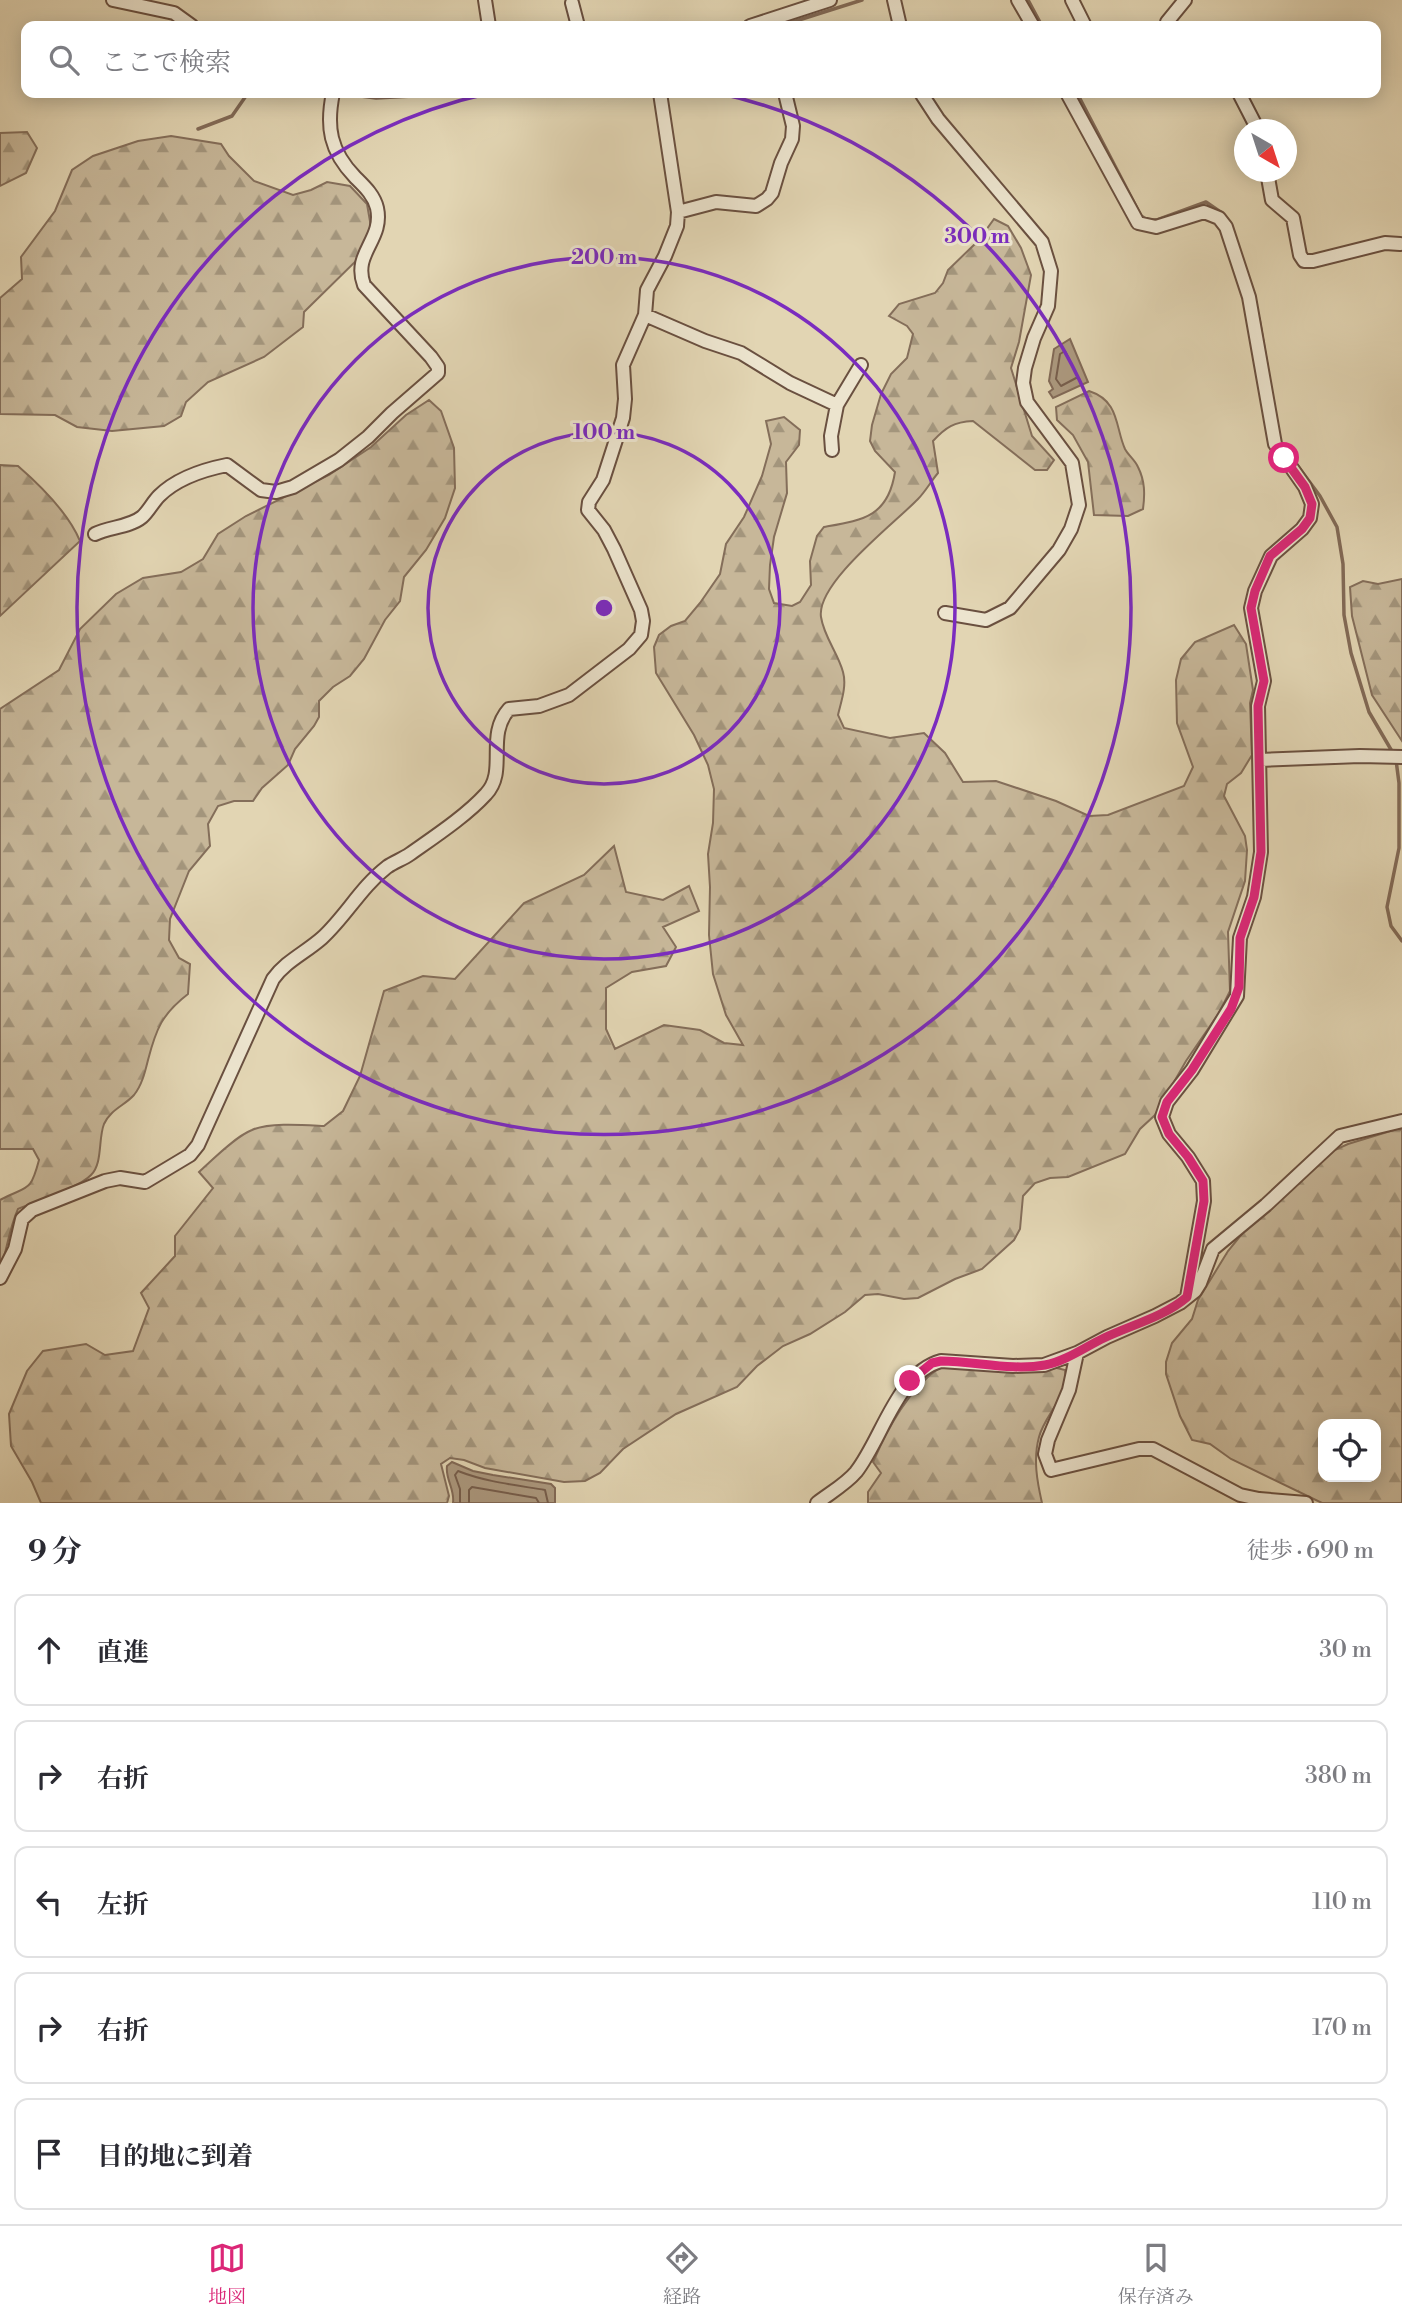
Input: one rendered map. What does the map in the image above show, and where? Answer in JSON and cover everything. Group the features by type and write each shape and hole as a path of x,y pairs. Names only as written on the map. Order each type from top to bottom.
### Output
{"street":[{"path":"113,0 174,13 185,21"},
{"path":"485,0 488,21"},
{"path":"772,21 830,0"},
{"path":"894,0 899,21"},
{"path":"1018,0 1029,21"},
{"path":"1072,0 1082,21"},
{"path":"1168,21 1185,0"},
{"path":"572,3 577,21"},
{"path":"96,534 142,518 157,498 178,480 217,467 228,465 261,490 276,492 293,487 339,460 438,373 438,367 431,357 364,285 359,272 375,234 377,206 370,193 345,166 329,131 328,116 332,98"},
{"path":"0,1278 15,1249 22,1219 32,1210 105,1181 120,1178 145,1182 190,1155 198,1145 273,979 282,967 315,944 336,925 372,880 389,865 414,850 489,792 496,774 497,731 509,709 539,706 569,695 629,649 641,635 643,621 630,585 604,530 588,510 589,502 603,480 622,418 625,399 623,365 645,315 648,290 677,226 678,212 661,98"},
{"path":"678,212 716,202 756,206 767,199 792,139 793,126 786,98"},
{"path":"924,98 938,119 1042,242 1051,271 1048,306 1034,338 1023,383 1027,402 1072,463 1079,505 1071,529 1059,550 1010,608 986,620 945,613"},
{"path":"1070,98 1138,223 1156,227 1204,212 1219,218 1226,227 1249,297 1275,444 1305,487 1312,504 1310,518 1302,529 1270,556 1251,608 1264,681 1258,706 1261,852 1254,897 1240,938 1237,996 1192,1070 1167,1102 1162,1117 1169,1134 1203,1181 1204,1201 1187,1297"},
{"path":"1242,98 1252,119"},
{"path":"1269,182 1272,200 1293,218 1300,255 1304,261 1385,243 1400,244"},
{"path":"645,315 692,336 741,353 779,377 837,405"},
{"path":"832,450 831,436 837,405 861,365"},
{"path":"1260,760 1402,757"},
{"path":"817,1503 856,1472 910,1381 932,1363 941,1361 1013,1366 1044,1365 1077,1353 1156,1316 1187,1297 1200,1283 1213,1248 1266,1205 1340,1136 1402,1121"},
{"path":"1077,1353 1069,1390 1048,1440 1045,1454 1051,1470 1139,1449 1153,1449 1240,1495 1306,1503"}],"green space":[{"path":"27,132 37,148 26,173 0,186 0,133"},
{"path":"171,136 221,144 254,181 293,195 327,182 350,186 367,204 371,227 360,257 304,312 303,327 264,357 208,382 186,402 181,416 164,426 112,431 77,427 55,415 0,414 0,298 22,279 21,257 55,211 72,170 93,156 138,141"},
{"path":"994,219 1008,226 1021,248 1031,275 1019,342 1011,368 1032,436 1054,460 1047,470 1035,470 973,421 951,426 933,441 938,473 918,499 843,571 823,603 821,617 844,677 838,715 844,728 890,738 924,733 945,753 963,782 996,781 1056,801 1089,816 1108,815 1184,786 1193,767 1177,723 1176,680 1181,659 1195,642 1234,625 1246,644 1253,690 1250,703 1252,755 1241,773 1227,784 1224,796 1245,836 1247,850 1245,881 1228,932 1230,991 1155,1115 1140,1129 1125,1154 1068,1177 1050,1178 1035,1183 1023,1196 1020,1229 1014,1240 982,1269 918,1298 865,1295 845,1312 810,1334 783,1346 757,1366 737,1387 676,1414 623,1449 600,1473 585,1481 564,1482 485,1468 450,1458 441,1464 449,1496 447,1503 41,1503 11,1446 9,1414 27,1371 43,1351 86,1344 105,1355 133,1351 149,1308 141,1293 175,1256 175,1236 213,1188 199,1172 232,1143 259,1127 324,1126 343,1111 360,1076 384,991 423,976 455,979 524,903 584,875 614,846 626,892 663,900 689,886 699,911 663,927 676,947 666,966 632,972 606,988 606,1029 615,1049 664,1025 700,1030 724,1043 743,1045 726,1015 713,974 709,935 708,854 713,823 714,789 708,765 694,735 656,673 654,647 659,635 671,626 685,621 720,574 726,544 744,517 762,476 771,444 766,421 784,417 800,430 799,445 786,462 787,493 774,537 769,589 774,603 792,606 800,602 811,585 810,561 817,536 824,527 851,522 872,514 880,507 892,487 895,472 875,451 870,441 872,425 881,394 891,374 907,358 913,334 907,326 889,316 899,304 935,293 948,270 978,241"},
{"path":"1089,391 1099,395 1111,408 1125,449 1137,464 1142,477 1143,509 1128,516 1094,515 1088,462 1073,435 1057,420 1056,407"},
{"path":"429,400 441,411 454,448 455,488 445,518 426,550 404,577 400,601 385,620 364,659 350,676 333,687 319,701 319,717 295,749 288,765 262,788 253,801 234,801 218,806 208,824 210,846 189,871 170,919 169,940 179,958 190,964 188,994 172,1008 161,1023 137,1091 110,1115 104,1124 95,1170 77,1185 18,1209 0,1271 0,1200 30,1184 39,1160 33,1149 0,1149 0,709 59,670 80,629 116,594 143,578 181,572 203,559 218,534 246,516 329,475 371,447 406,415"},
{"path":"0,465 18,466 36,482 61,510 80,541 0,616"},
{"path":"1402,579 1402,741 1372,695 1352,616 1350,587 1363,581 1378,584"},
{"path":"1397,1129 1402,1130 1402,1503 1322,1503 1231,1459 1210,1444 1192,1440 1180,1416 1166,1374 1166,1362 1172,1343 1192,1319 1198,1300 1228,1251 1259,1213 1328,1153 1348,1144"},
{"path":"1053,1367 1065,1370 1066,1379 1061,1396 1042,1429 1037,1445 1036,1470 1042,1503 868,1503 868,1492 881,1473 873,1462 885,1436 908,1398 939,1368"}],"water":[{"path":"1070,339 1088,382 1053,398 1049,392 1053,389 1049,381 1054,349"},
{"path":"452,1462 473,1471 551,1484 555,1488 555,1503 453,1503 447,1475 447,1466"}],"waterway":[{"path":"796,21 862,0"},
{"path":"1028,0 1039,21"},
{"path":"198,129 232,116 245,98"},
{"path":"1080,98 1141,216 1148,220 1157,220 1206,202 1222,213"},
{"path":"1259,319 1267,366"},
{"path":"1297,465 1320,496 1337,527 1343,564 1344,615 1351,653 1369,712 1393,753"},
{"path":"1396,760 1399,783 1399,848 1387,907 1391,926 1402,941"}],"route":[{"path":"910,1381 932,1363 941,1361 1013,1366 1044,1365 1077,1353 1156,1316 1187,1297 1204,1201 1203,1181 1169,1134 1162,1117 1167,1102 1192,1070 1231,1009 1239,987 1240,938 1254,897 1261,852 1258,706 1264,681 1251,608 1270,556 1302,529 1310,518 1312,504 1305,487 1284,458"}]}
